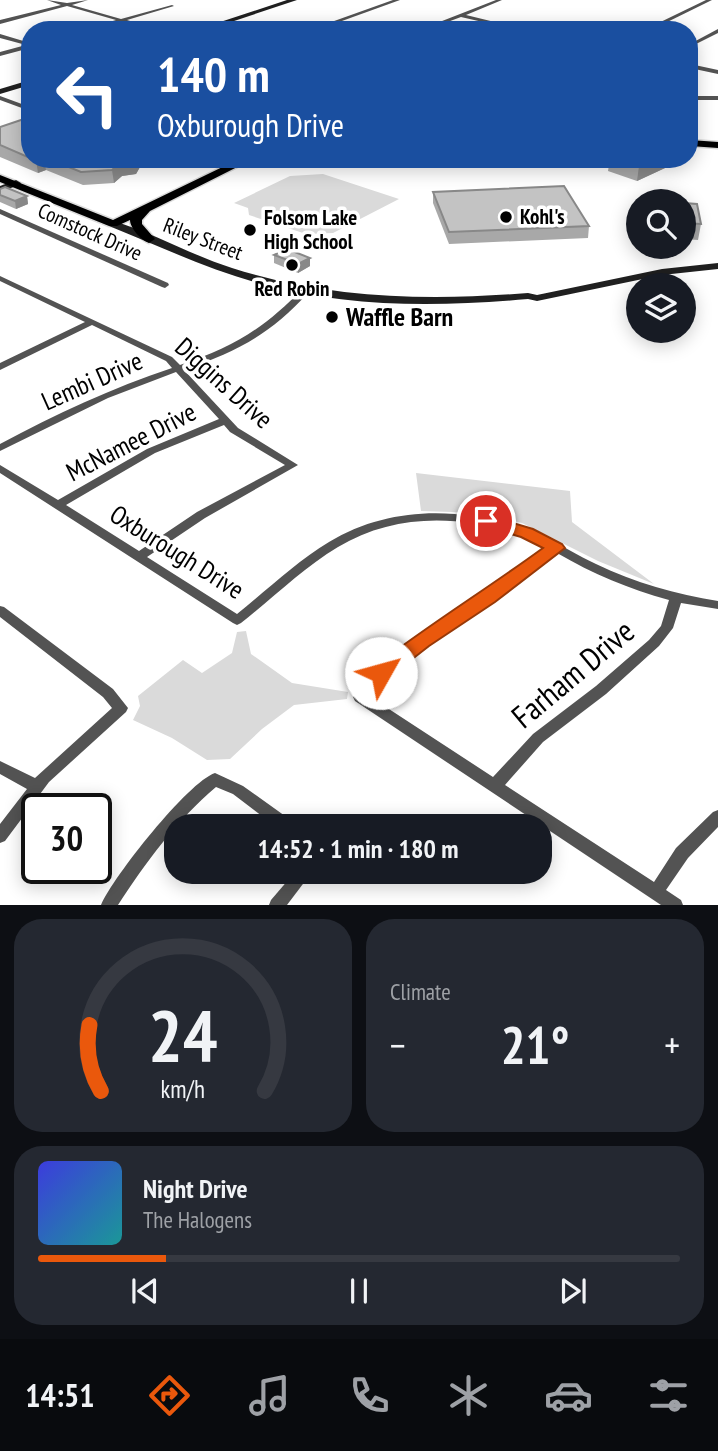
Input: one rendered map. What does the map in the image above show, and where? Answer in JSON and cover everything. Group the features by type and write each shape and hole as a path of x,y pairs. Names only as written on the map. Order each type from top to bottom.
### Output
{"main road":[{"path":"227,21 294,0"},
{"path":"0,92 21,85"},
{"path":"698,144 718,145"},
{"path":"113,223 230,168"},
{"name":"Riley Street","path":"0,178 227,270 306,290 355,297 420,301 528,296 537,298 718,263"},
{"path":"0,189 16,183"},
{"path":"67,204 92,211 109,211 150,204 170,197"},
{"path":"146,208 136,220 136,225 149,239"},
{"name":"Riley Street","path":"528,296 536,292 656,267 718,263"},
{"path":"555,296 560,292 598,284 607,278"}],"street":[{"path":"48,0 124,21"},
{"path":"0,22 86,0"},
{"path":"337,21 398,0"},
{"path":"444,21 500,0"},
{"path":"665,21 710,0"},
{"path":"118,21 172,6"},
{"path":"460,15 486,21"},
{"path":"698,42 718,31"},
{"path":"0,36 21,42"},
{"path":"0,54 21,48"},
{"path":"698,68 718,72"},
{"path":"0,98 21,106"},
{"path":"698,98 718,98"},
{"name":"Comstock Drive","path":"0,211 166,285"},
{"name":"Diggins Drive","path":"0,278 159,354 179,368 224,421 246,439 293,465 201,514 139,556"},
{"name":"Lembi Drive","path":"0,448 96,399 232,349 263,332 286,313 306,290"},
{"path":"0,368 90,323"},
{"name":"McNamee Drive","path":"60,504 151,451 224,421"},
{"name":"Oxburough Drive","path":"0,468 237,620 334,545 359,532 396,521 434,516 474,519 513,528 620,579 676,597 718,605"},
{"path":"556,548 422,641 369,682 360,697 675,905"},
{"name":"Farham Drive","path":"494,786 538,738 601,690 654,643 667,628 676,597"},
{"path":"0,610 108,693 121,708 36,786 0,836"},
{"path":"0,767 36,786"},
{"path":"180,814 197,793 215,779 238,790 271,814"},
{"path":"656,892 682,853 718,817"},
{"path":"109,905 164,833"},
{"path":"277,905 294,884"}],"shaded area":[{"path":"323,174 399,199 333,233 306,234 249,215 248,208 234,203 290,176"},
{"path":"416,473 570,491 572,522 654,584 598,561 522,523 482,513 421,511"},
{"path":"246,631 251,654 292,683 348,692 347,699 294,705 262,729 230,759 207,760 172,738 133,720 140,706 138,696 183,660 202,673 232,653 237,632"}],"building":[{"path":"21,120 21,154 0,145 0,127"},
{"path":"71,168 114,168 112,170 81,172"},
{"name":"Kohl's","path":"564,186 589,226 449,232 433,192"},
{"path":"5,187 27,196 15,201 0,195 0,189"},
{"path":"696,204 697,204 701,224 696,224"},
{"path":"287,249 310,258 298,264 274,255"}],"place":[{"name":"Kohl's","path":"506,217"},
{"name":"Folsom Lake High School","path":"250,230"},
{"name":"Red Robin","path":"292,265"},
{"name":"Waffle Barn","path":"332,317"}],"route":[{"path":"381,673 451,620 489,597 556,548 527,533 486,521"}]}
